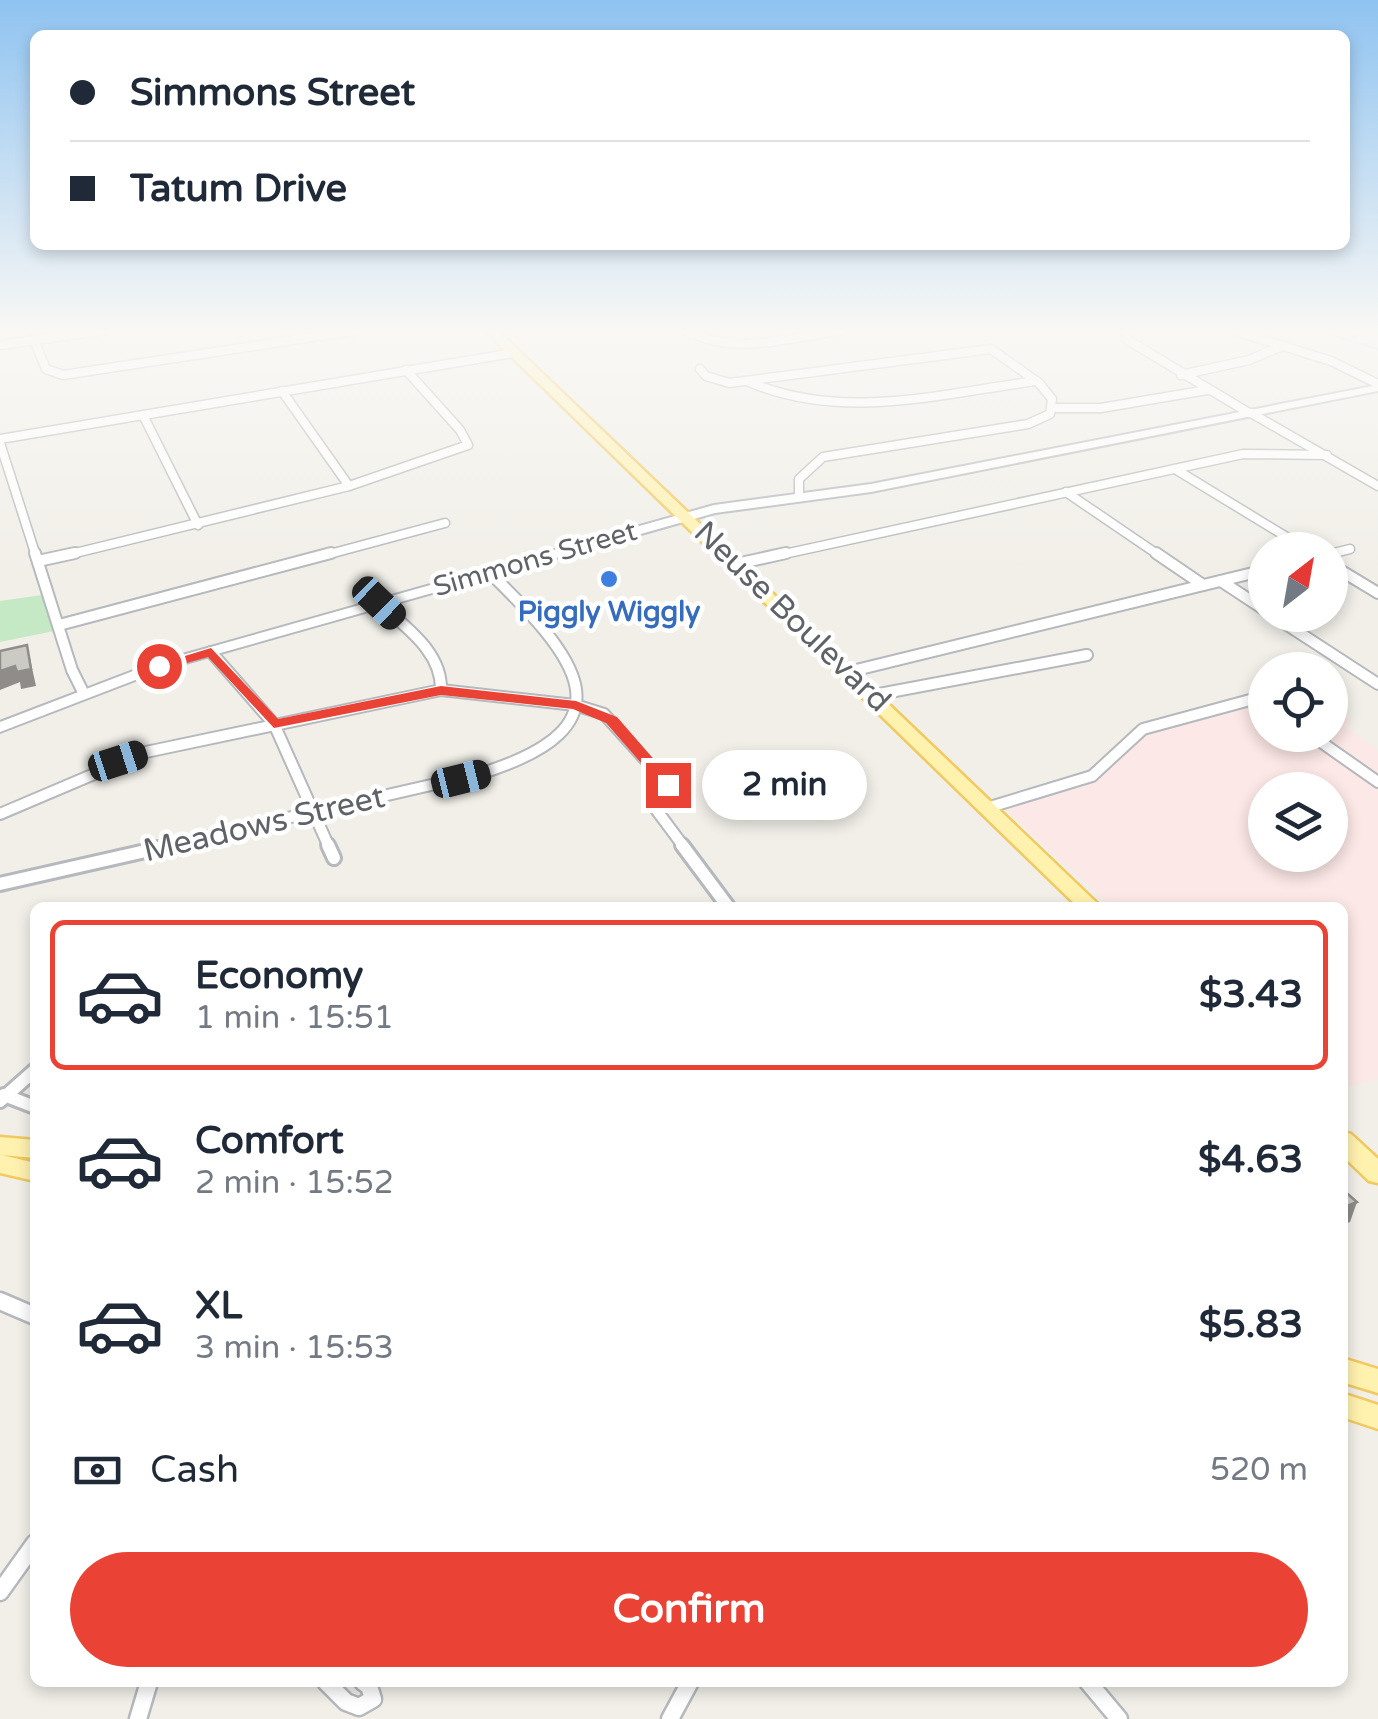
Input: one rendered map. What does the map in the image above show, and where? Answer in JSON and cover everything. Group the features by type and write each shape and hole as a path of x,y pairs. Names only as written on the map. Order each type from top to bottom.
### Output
{"main road":[{"name":"Neuse Boulevard","path":"574,410 1086,902"},
{"path":"0,1146 30,1149"},
{"path":"1348,1146 1378,1174"},
{"path":"0,1164 30,1173"},
{"path":"0,1174 30,1174"},
{"path":"1348,1372 1378,1381"},
{"path":"1348,1407 1378,1416"}],"street":[{"path":"83,692 1,448 170,410"},
{"path":"296,410 349,486"},
{"path":"38,561 349,486 468,445 442,410"},
{"path":"798,497 799,479 823,457 838,452 923,444 1028,424 1042,420 1051,410"},
{"path":"1245,410 1378,486"},
{"name":"Simmons Street","path":"0,727 83,692 211,652 686,516 738,504 871,488 1263,410"},
{"path":"144,415 198,525"},
{"path":"736,564 1260,452 1327,455"},
{"path":"1175,469 1278,532"},
{"path":"1066,492 1203,585"},
{"path":"59,625 444,523"},
{"path":"490,573 516,597 574,671 580,686 576,705"},
{"path":"848,672 1248,574"},
{"path":"1348,575 1378,593"},
{"path":"1221,581 1248,599"},
{"path":"379,603 436,660 443,679 441,690"},
{"path":"1298,632 1378,684"},
{"path":"211,652 274,724 334,858"},
{"path":"874,695 1087,655"},
{"path":"0,814 118,761 441,690 576,705 612,720 668,785 652,804 726,902"},
{"path":"990,807 1092,776 1108,766 1128,738 1144,729 1248,701"},
{"name":"Meadows Street","path":"0,884 461,779 516,763 564,729 576,705"},
{"path":"1335,752 1378,782"},
{"path":"2,1097 30,1074"},
{"path":"2,1097 30,1105"},
{"path":"0,1301 30,1314"},
{"path":"2,1586 30,1550"},
{"path":"138,1719 148,1687"},
{"path":"331,1687 346,1702 359,1707 373,1699 369,1687"},
{"path":"670,1719 687,1687"},
{"path":"1092,1687 1120,1719"}],"shaded area":[{"path":"1248,701 1248,752 1348,752 1348,729 1378,750 1378,1079 1348,1087 1348,902 1107,902 1004,808 1098,777 1145,733"}],"green space":[{"path":"42,595 54,631 0,642 0,601"}],"building":[{"path":"27,645 31,669 17,672 15,666 0,671 0,651"}],"place":[{"name":"Piggly Wiggly","path":"609,579"}],"route":[{"path":"159,666 211,652 274,724 441,690 576,705 612,720 668,785"}]}
